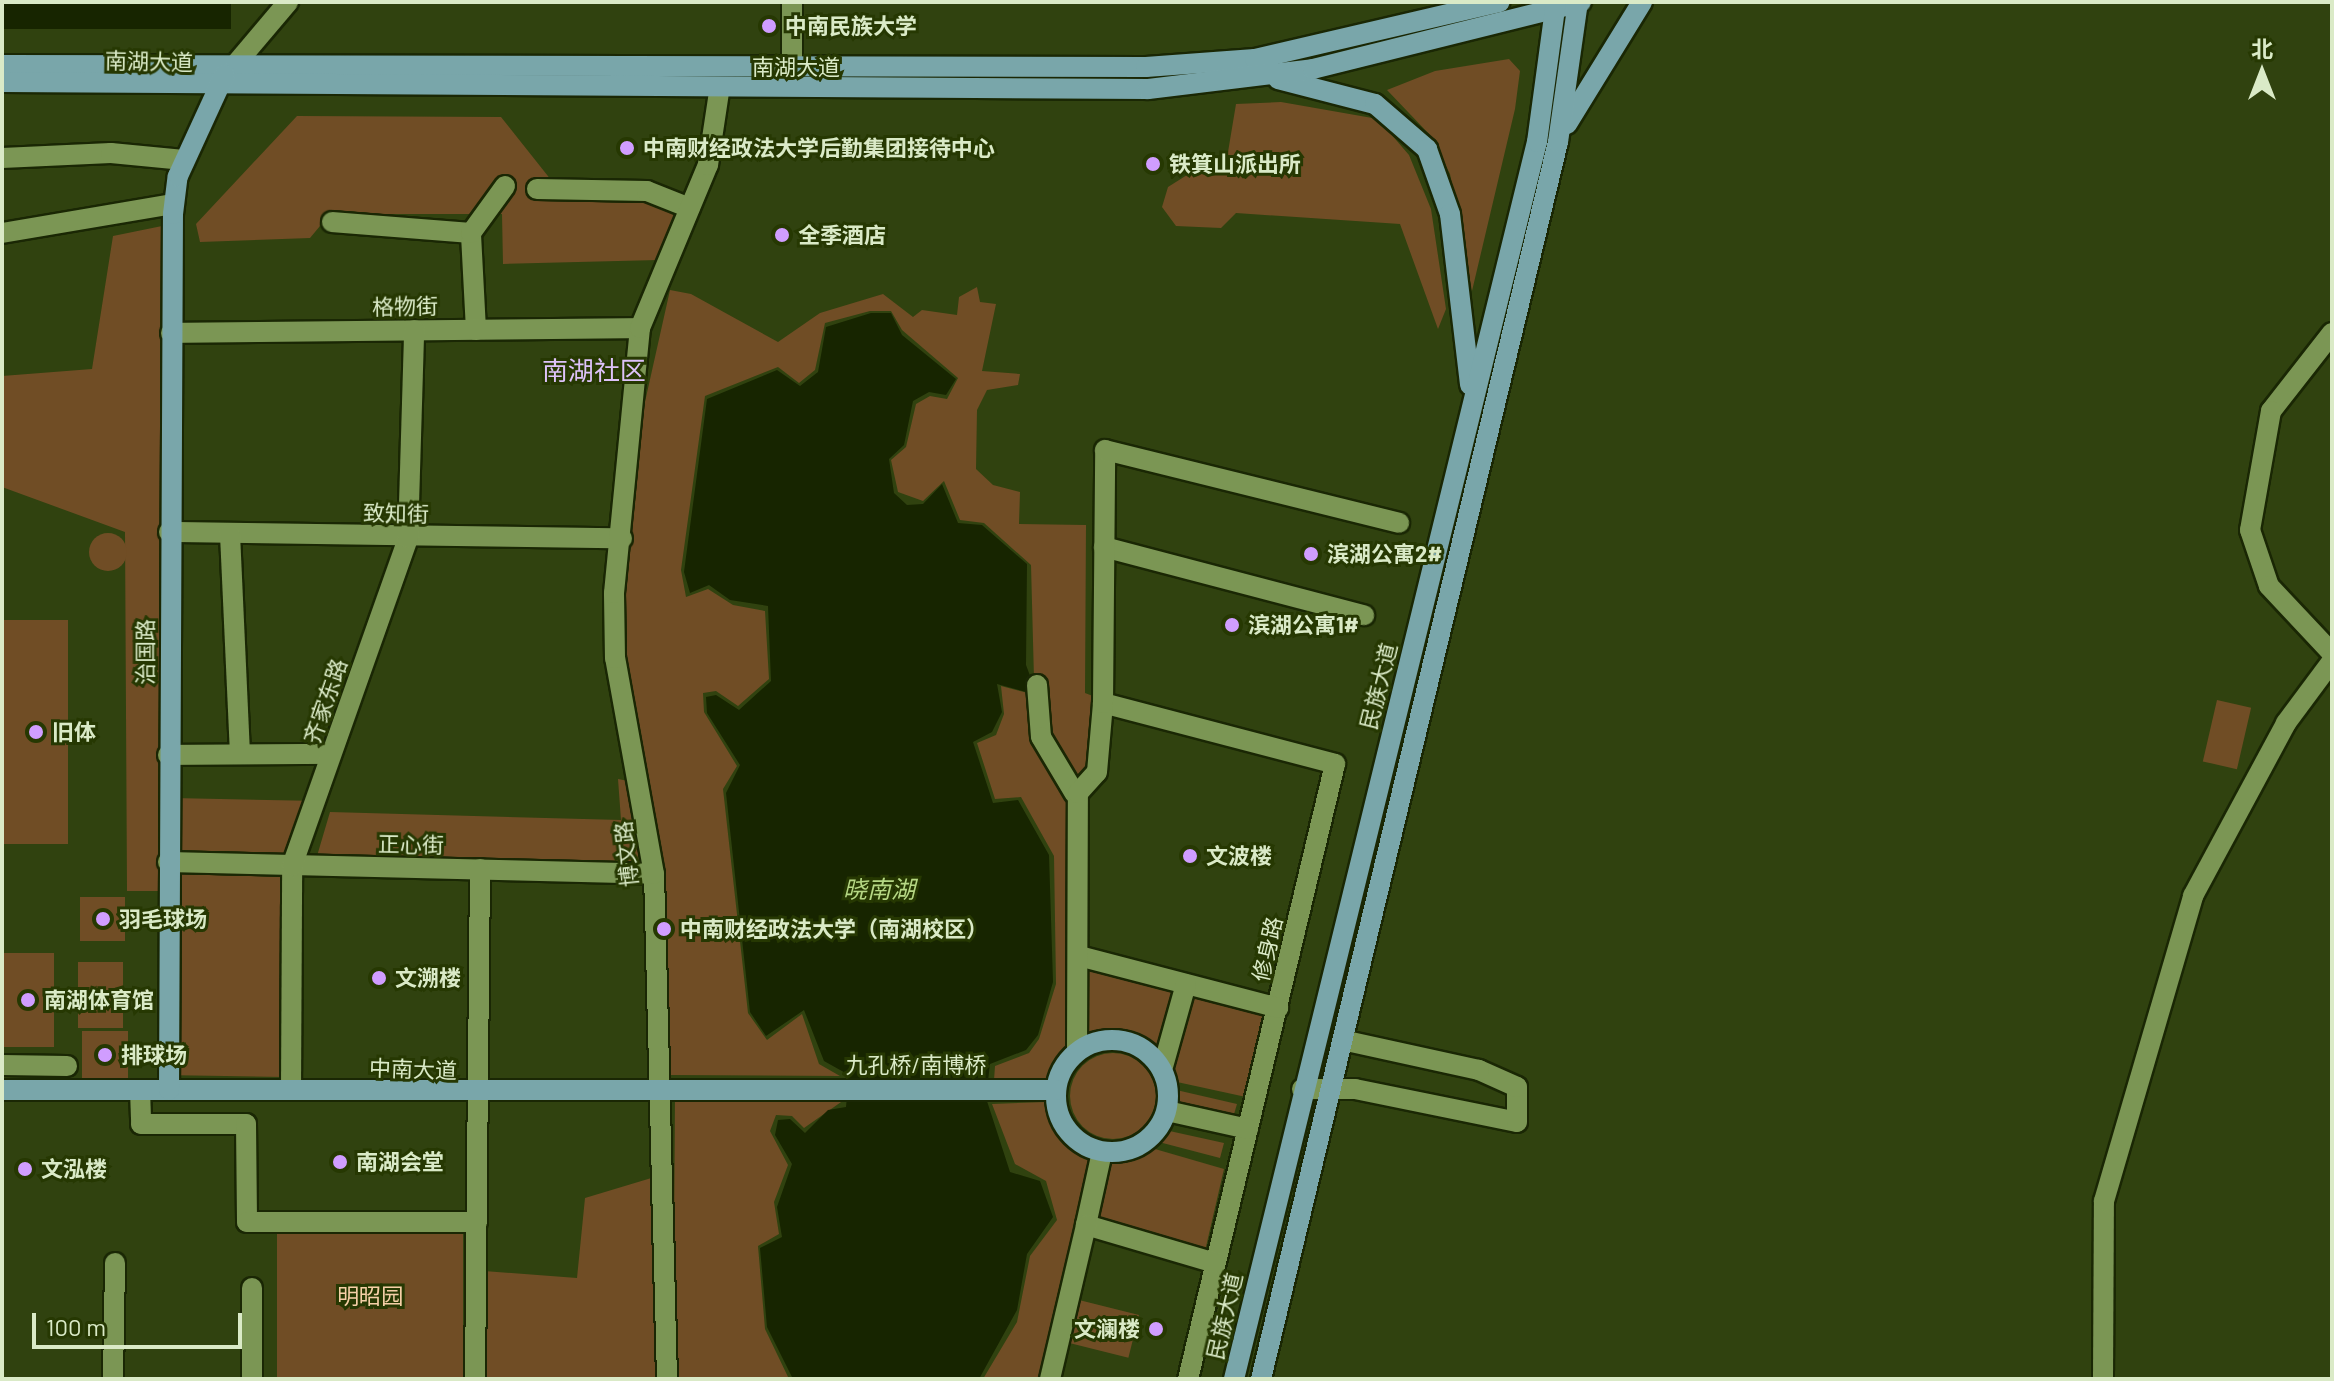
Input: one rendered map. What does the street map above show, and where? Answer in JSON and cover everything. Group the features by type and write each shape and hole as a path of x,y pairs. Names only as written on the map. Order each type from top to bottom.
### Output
{"main road":[{"name":"南湖大道","path":"2,82 228,73 1223,63 1499,2"},
{"name":"南湖大道","path":"2,65 719,92 1148,89 1270,77 1579,2"},
{"path":"1261,1379 1558,142 1579,2"},
{"path":"1558,142 1597,65 1642,2"},
{"name":"民族大道","path":"1234,1379 1302,1089 1537,142 1556,6"},
{"name":"治国路","path":"169,1090 169,532 174,209 184,160 228,73"},
{"path":"1270,77 1375,104 1404,121 1427,149 1450,214 1472,399"},
{"path":"1101,1041 1128,1042 1162,1070 1167,1111 1135,1148 1102,1152 1066,1129 1056,1090 1077,1051 1101,1041"},
{"name":"中南大道","path":"2,1090 291,1090 478,1095 823,1089"},
{"name":"九孔桥/南博桥","path":"823,1089 1056,1090"}],"street":[{"path":"228,73 288,2"},
{"path":"792,2 792,68"},
{"name":"博文路","path":"667,1379 668,1200 658,1094 654,874 615,658 640,328 708,165 719,92"},
{"path":"2,158 111,153 184,160"},
{"path":"476,330 471,233 505,186"},
{"path":"537,189 647,191 690,208"},
{"path":"2,233 174,209"},
{"path":"2,242 174,209"},
{"path":"332,222 471,233"},
{"name":"格物街","path":"171,333 640,328"},
{"name":"齐家东路","path":"291,1090 292,866 408,538 414,330"},
{"path":"2332,333 2271,411 2250,530 2269,586 2332,653"},
{"path":"1077,1051 1078,793 1097,772 1103,703 1105,450 1399,523"},
{"name":"致知街","path":"169,532 408,538 622,538"},
{"path":"230,534 240,751"},
{"path":"1104,547 1364,615"},
{"path":"2103,1379 2104,1201 2193,896 2286,723 2332,661"},
{"path":"1037,685 1041,737 1075,794"},
{"name":"修身路","path":"1103,703 1335,764 1188,1379"},
{"path":"168,755 240,751 331,754"},
{"name":"正心街","path":"168,862 654,874"},
{"path":"475,1379 480,869"},
{"path":"1079,956 1278,1008"},
{"path":"1162,1070 1186,984"},
{"path":"1302,1089 1355,1089 1509,1126 1521,1111 1517,1087 1479,1070 1343,1040"},
{"path":"2,1065 67,1066"},
{"path":"140,1090 141,1124 246,1124 247,1222 477,1222"},
{"path":"1167,1111 1248,1129"},
{"path":"1050,1379 1102,1152"},
{"path":"1086,1225 1215,1263"},
{"path":"113,1379 115,1263"},
{"path":"252,1288 252,1379"}],"green space":[{"path":"1509,59 1520,71 1515,109 1472,291 1450,174 1429,134 1387,90 1435,71"},
{"path":"1281,102 1378,119 1409,155 1431,209 1446,309 1438,329 1400,224 1236,213 1221,228 1176,226 1162,207 1168,187 1187,175 1225,170 1236,104"},
{"path":"297,116 501,117 563,195 647,191 691,205 658,260 503,264 502,214 330,214 310,238 200,242 196,224"},
{"path":"167,225 162,869 283,871 284,1077 162,1075 161,891 127,891 125,532 2,487 2,376 92,369 113,236"},
{"path":"977,287 980,302 996,304 982,371 1020,374 1018,385 987,390 977,410 976,469 993,485 1020,492 1019,524 1086,525 1085,693 1098,698 1093,768 1075,795 1072,1043 1049,1080 994,1080 995,1066 1029,1053 1039,1039 1056,984 1054,856 1021,797 995,799 977,743 996,735 1004,714 1001,686 1028,693 1034,679 1031,565 984,523 960,520 944,481 923,501 898,492 891,460 906,447 916,404 930,396 947,399 958,378 902,330 891,311 870,311 825,323 815,370 799,383 778,367 705,396 681,570 686,597 708,589 733,605 765,611 769,679 738,706 716,691 703,693 704,712 737,766 723,789 748,1013 767,1040 802,1014 819,1064 840,1076 671,1075 658,866 620,655 620,593 636,442 670,290 691,294 778,342 820,313 883,294 913,317 922,310 957,315 959,297"},
{"path":"108,533 121,539 127,552 121,565 108,571 95,565 89,552 95,539"},
{"name":"旧体","path":"2,620 68,620 68,844 2,844"},
{"path":"2217,700 2251,708 2237,769 2203,761"},
{"path":"618,779 634,782 639,866 317,856 330,812 621,820"},
{"path":"172,798 320,801 302,856 172,858"},
{"name":"羽毛球场","path":"80,897 125,897 125,941 80,941"},
{"name":"南湖体育馆","path":"2,953 54,953 54,1047 2,1047"},
{"path":"78,962 123,962 123,1028 78,1028"},
{"path":"1083,962 1180,988 1160,1051 1119,1030 1083,1037"},
{"path":"1189,990 1270,1011 1246,1097 1177,1082 1169,1064"},
{"name":"排球场","path":"82,1031 128,1031 128,1079 82,1079"},
{"path":"1105,1053 1121,1053 1144,1065 1153,1079 1156,1096 1153,1113 1144,1127 1121,1139 1105,1139 1089,1132 1077,1120 1070,1104 1070,1088 1077,1072 1089,1060"},
{"path":"1172,1089 1237,1104 1232,1121 1172,1105"},
{"path":"675,1096 844,1100 804,1128 792,1116 776,1115 770,1131 788,1165 774,1202 779,1234 758,1246 765,1329 789,1379 673,1379"},
{"path":"1046,1102 1058,1137 1092,1160 1043,1379 983,1379 1017,1322 1030,1256 1057,1220 1046,1181 1015,1164 992,1104"},
{"path":"1165,1130 1224,1143 1220,1158 1155,1141"},
{"path":"1155,1149 1224,1169 1205,1251 1098,1218 1111,1162"},
{"path":"658,1176 658,1379 482,1379 484,1271 577,1278 585,1198"},
{"name":"明昭园","path":"277,1213 463,1213 463,1379 277,1379"},
{"path":"1075,1299 1139,1315 1128,1358 1064,1342"}],"water":[{"path":"2,2 231,2 231,29 2,29"},
{"name":"晓南湖","path":"871,313 891,313 902,335 956,379 946,395 929,392 913,401 904,445 889,459 894,493 907,505 923,504 942,484 958,523 982,525 1027,564 1026,665 1032,681 1026,692 997,684 1002,712 992,732 973,742 993,803 1018,800 1049,855 1053,982 1038,1035 1026,1050 990,1064 986,1098 1010,1172 1040,1181 1053,1217 1027,1254 1017,1310 979,1379 793,1379 767,1327 760,1248 782,1237 777,1207 792,1164 775,1135 778,1120 790,1119 805,1133 828,1110 846,1107 849,1075 824,1061 804,1010 766,1036 750,1012 726,793 740,765 707,713 706,697 716,695 739,710 771,681 768,606 730,600 709,585 690,593 684,572 707,399 777,370 800,386 818,372 826,327"}],"place":[{"name":"中南民族大学","path":"769,26"},
{"name":"中南财经政法大学后勤集团接待中心","path":"627,148"},
{"name":"铁箕山派出所","path":"1153,164"},
{"name":"全季酒店","path":"782,235"},
{"name":"滨湖公寓2#","path":"1311,554"},
{"name":"滨湖公寓1#","path":"1232,625"},
{"name":"旧体","path":"36,732"},
{"name":"文波楼","path":"1190,856"},
{"name":"羽毛球场","path":"103,919"},
{"name":"中南财经政法大学（南湖校区）","path":"664,929"},
{"name":"文溯楼","path":"379,978"},
{"name":"南湖体育馆","path":"28,1000"},
{"name":"排球场","path":"105,1055"},
{"name":"南湖会堂","path":"340,1162"},
{"name":"文泓楼","path":"25,1169"},
{"name":"文澜楼","path":"1156,1329"}],"district":[{"name":"南湖社区","path":"594,370"}]}
